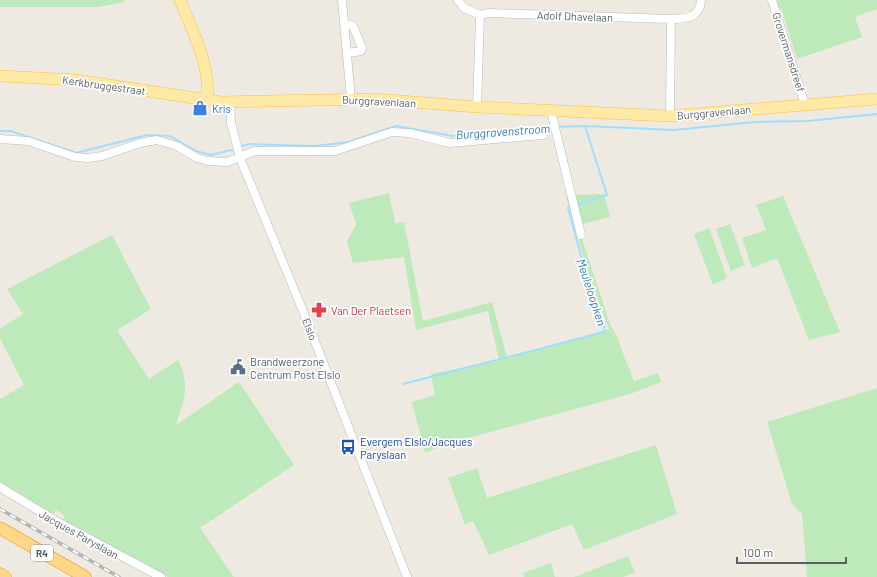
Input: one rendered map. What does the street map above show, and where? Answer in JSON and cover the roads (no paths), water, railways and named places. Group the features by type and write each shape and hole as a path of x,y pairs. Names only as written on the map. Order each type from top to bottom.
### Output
{"highway":[{"name":"R4","path":"0,528 85,577"},
{"path":"0,574 5,577"}],"main road":[{"path":"180,0 205,68 208,90 207,100"},
{"name":"Kerkbruggestraat","path":"0,76 76,80 207,100"},
{"name":"Burggravenlaan","path":"207,100 230,102 375,99 477,107 670,116 877,98"}],"street":[{"path":"342,0 351,99"},
{"path":"458,0 464,8 480,15 477,107"},
{"name":"Adolf Dhavelaan","path":"480,15 489,13 671,20 688,19 697,13 701,5 701,0"},
{"name":"Grovermansdreef","path":"772,0 805,105"},
{"path":"670,116 671,20"},
{"path":"345,24 353,26 362,48 361,51 348,53"},
{"name":"Elslo","path":"230,102 230,115 239,156 305,316 407,577"},
{"path":"551,111 581,235"},
{"path":"0,139 28,141 52,150 81,158 96,157 140,143 157,140 177,146 197,158 208,161 227,162 239,156 258,150 335,151 392,132 409,133 450,143 543,134"},
{"name":"Jacques Paryslaan","path":"0,487 60,523 161,577"}],"waterway":[{"name":"Burggravenstroom","path":"556,127 585,126 674,130 755,122 808,121 877,114"},
{"name":"Burggravenstroom","path":"239,147 249,144 315,146 348,142 396,126 453,136 552,128"},
{"name":"Meuleloopken","path":"577,205 607,195 585,126"},
{"name":"Burggravenstroom","path":"0,131 11,131 76,153 147,135 170,136 196,151 211,155 235,149"},
{"name":"Meuleloopken","path":"403,384 601,333 605,330 584,267 568,208 572,206"}],"railway":[{"path":"0,509 119,577"}],"place":[{"name":"Kris","path":"200,108"},
{"name":"Van Der Plaetsen","path":"319,310"},
{"name":"Brandweerzone Centrum Post Elslo","path":"238,367"},
{"name":"Evergem Elslo/Jacques Paryslaan","path":"348,447"}]}
